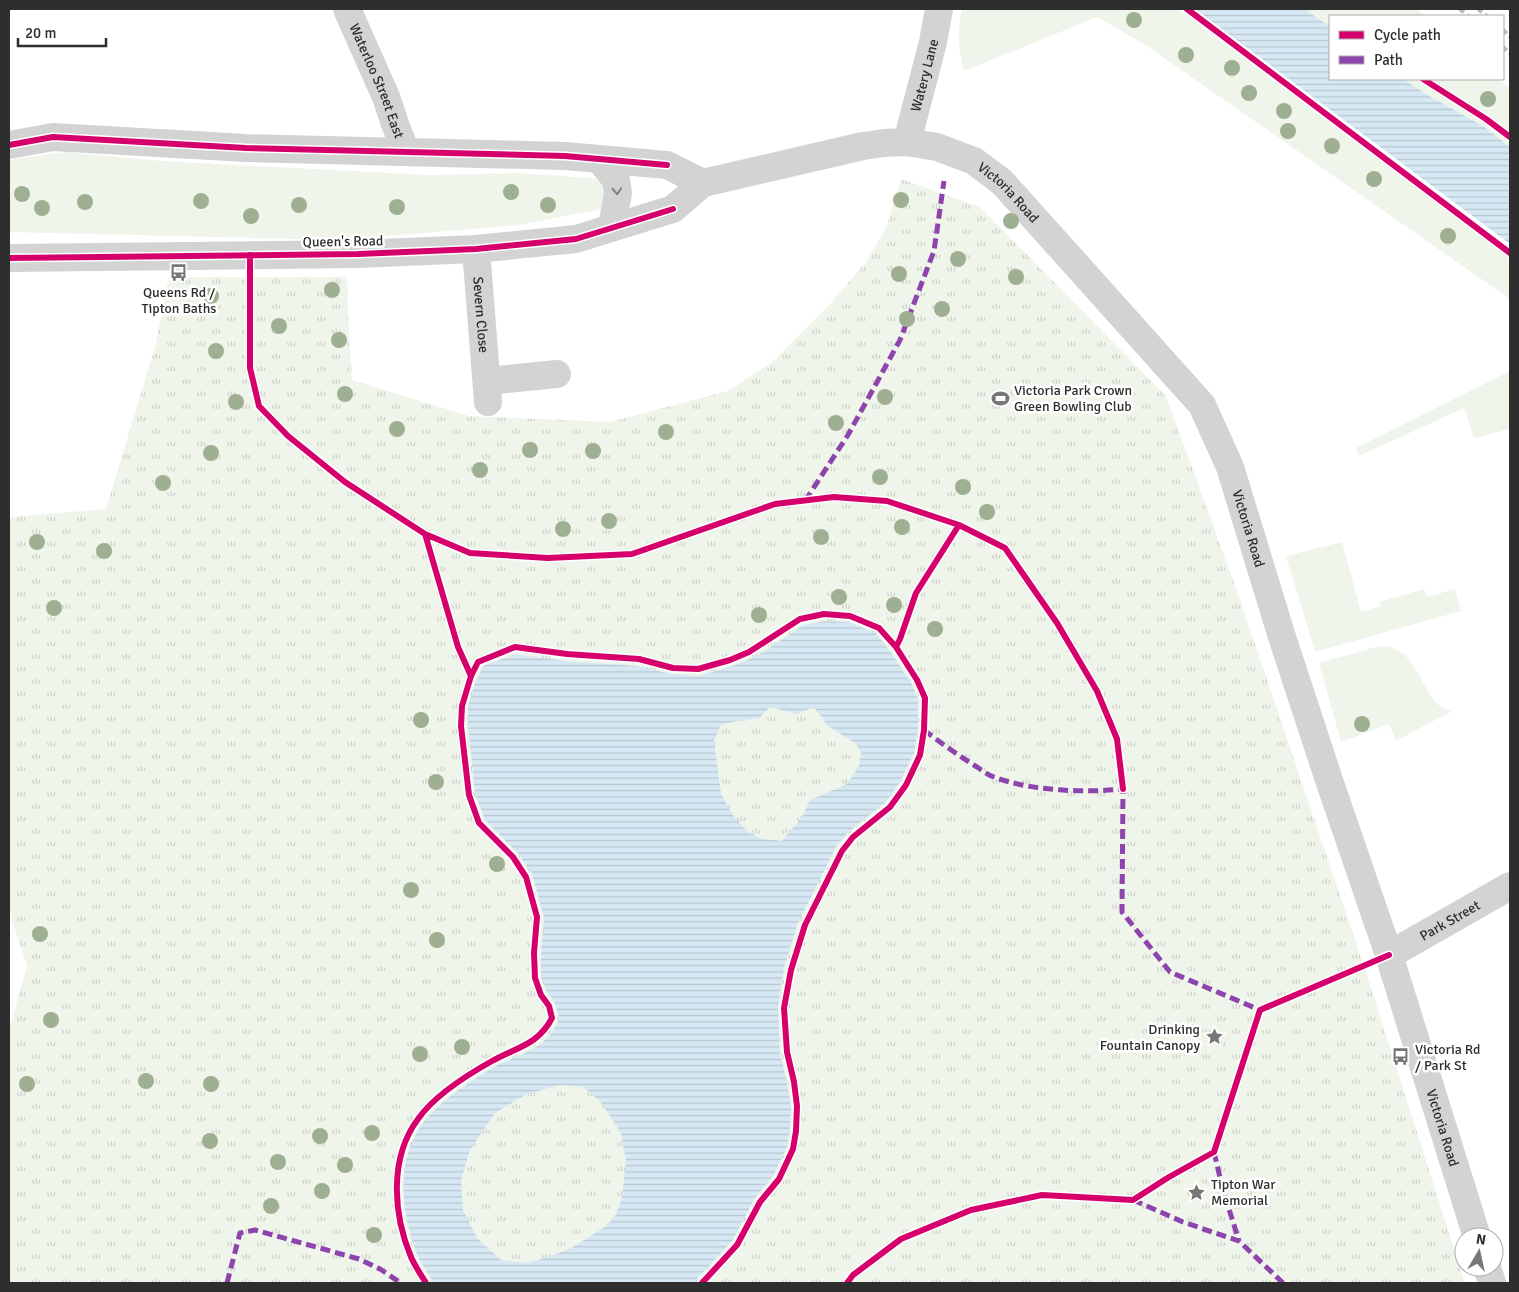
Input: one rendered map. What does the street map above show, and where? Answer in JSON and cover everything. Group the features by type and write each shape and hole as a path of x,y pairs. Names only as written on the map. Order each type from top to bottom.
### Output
{"street":[{"name":"Waterloo Street East","path":"347,9 386,96 394,124 406,152"},
{"name":"Watery Lane","path":"907,142 933,42 939,9"},
{"path":"9,145 53,137 246,148 565,156 666,164 703,182"},
{"name":"Victoria Road","path":"673,209 703,182 863,146 907,142 937,147 974,161 1002,182 1202,405 1230,467 1282,637 1389,955 1474,1227"},
{"path":"600,160 616,180 618,193 612,227"},
{"name":"Queen's Road","path":"9,258 358,254 476,248 576,239 673,209"},
{"name":"Severn Close","path":"476,248 488,392 556,374"},
{"name":"Park Street","path":"1389,955 1510,886"}],"green space":[{"path":"962,9 1179,9 1510,258 1510,299 1144,44 1097,17 964,71 960,56 959,40 959,24"},
{"path":"1305,9 1332,9 1341,15 1329,15 1329,26"},
{"path":"1332,9 1416,9 1423,15 1341,15"},
{"path":"1405,80 1500,80 1510,88 1510,147 1483,127"},
{"path":"65,152 162,161 430,175 519,173 602,179 611,199 602,209 518,225 342,240 9,232 9,160"},
{"path":"901,179 980,207 1166,396 1237,591 1364,966 1454,1248 1454,1277 1463,1277 1465,1283 9,1283 9,1029 27,966 9,912 9,517 106,509 155,347 169,277 347,277 352,380 469,416 610,422 728,391 771,363 830,304 867,261 886,228"},
{"path":"1510,371 1510,429 1474,438 1464,408 1359,456 1356,448"},
{"path":"1342,542 1361,612 1380,606 1379,602 1424,589 1427,597 1455,589 1461,611 1315,652 1286,556"},
{"path":"1387,646 1396,649 1410,660 1437,703 1442,708 1452,711 1396,741 1389,724 1341,742 1319,663 1376,647"}],"water":[{"path":"1195,9 1305,9 1329,26 1329,80 1405,80 1484,127 1510,147 1510,244"},
{"path":"825,621 849,622 875,633 890,651 911,683 918,699 918,729 914,753 900,782 886,802 848,832 836,847 798,923 784,968 778,1007 780,1053 791,1106 790,1130 787,1147 773,1176 755,1198 732,1241 693,1283 434,1283 417,1254 404,1204 405,1170 408,1153 414,1138 423,1123 446,1099 494,1067 533,1049 547,1039 559,1019 555,1003 547,992 541,977 544,917 532,874 518,853 485,820 475,794 468,707 474,686 483,666 515,654 566,661 637,666 672,674 699,676 752,658 803,625","holes":["770,707 796,714 814,707 828,726 855,743 861,752 859,766 847,784 810,800 802,817 782,841 762,839 747,831 733,815 721,794 714,740 721,725 759,718","560,1085 583,1087 600,1101 621,1133 626,1161 622,1197 616,1215 605,1227 571,1248 549,1257 527,1263 501,1260 477,1238 463,1210 461,1180 470,1150 495,1113 527,1094"]}],"railway":[{"path":"1460,9 1467,15"},
{"path":"1478,9 1486,15"},
{"path":"1504,31 1510,37"},
{"path":"1504,48 1510,54"}],"marked path":[{"path":"805,501 848,435 900,340 934,251 944,181"},
{"path":"924,730 986,773 1009,782 1058,790 1092,791 1123,789 1122,912 1170,972 1260,1010"},
{"path":"1214,1152 1223,1190 1239,1241"},
{"path":"1133,1200 1183,1222 1239,1241 1283,1283"},
{"path":"227,1283 240,1233 255,1230 359,1259 380,1269 401,1283"}],"cycle path":[{"path":"1187,9 1510,253"},
{"path":"1425,80 1486,119 1510,137"},
{"path":"9,145 53,137 246,148 565,156 667,165"},
{"path":"9,258 358,254 476,249 576,239 673,209"},
{"path":"250,255 250,368 259,406 288,436 345,482 425,534 470,553 548,558 632,554 775,504 834,497 887,501 959,525"},
{"path":"896,647 916,593 959,525 1005,548 1057,623 1097,691 1117,739 1123,789"},
{"path":"425,534 458,647 471,676"},
{"path":"426,1283 413,1260 400,1223 397,1186 398,1168 409,1134 425,1110 442,1094 482,1067 533,1040 552,1018 549,1006 541,995 535,978 534,953 537,917 526,877 513,857 479,823 469,795 461,726 462,706 471,676 478,662 515,647 567,654 639,659 673,668 698,669 730,660 749,652 800,619 824,614 850,616 879,628 896,647 917,680 925,698 924,730 920,755 906,785 890,807 853,837 842,851 805,925 791,970 784,1008 787,1052 797,1106 793,1149 779,1179 760,1202 737,1245 702,1283"},
{"path":"847,1283 853,1275 901,1239 971,1210 1042,1195 1133,1200 1214,1152 1260,1010 1389,955"}],"place":[{"name":"Queens Rd / Tipton Baths","path":"179,272"},
{"name":"Victoria Park Crown Green Bowling Club","path":"1000,398"},
{"name":"Drinking Fountain Canopy","path":"1214,1037"},
{"name":"Victoria Rd / Park St","path":"1401,1057"},
{"name":"Tipton War Memorial","path":"1197,1192"}]}
